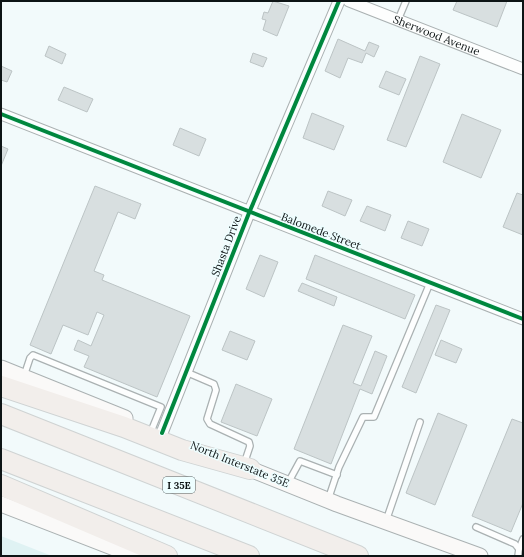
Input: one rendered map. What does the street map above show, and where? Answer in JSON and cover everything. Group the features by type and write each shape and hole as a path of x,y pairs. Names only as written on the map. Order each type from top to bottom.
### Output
{"highway":[{"path":"1,386 124,427 182,450 247,467"},
{"name":"I 35E","path":"1,414 358,556"},
{"path":"1,459 249,556"},
{"path":"1,485 167,556"}],"main road":[{"name":"North Interstate 35E","path":"1,368 287,484 480,556"},
{"path":"1,504 136,556"}],"street":[{"name":"Shasta Drive","path":"157,431 186,372 249,213 339,1"},
{"name":"Sherwood Avenue","path":"349,1 523,70"},
{"name":"Balomede Street","path":"1,114 249,213 523,319"}],"lane":[{"path":"398,20 406,1"},
{"path":"328,500 337,475 363,417 374,417 430,283"},
{"path":"24,377 30,358 33,355 161,407 157,431"},
{"path":"186,372 214,384 216,390 207,419 210,424 249,442 250,446 247,467"},
{"path":"386,522 420,422"},
{"path":"287,484 300,461 337,475"},
{"path":"476,527 515,544 519,548"},
{"path":"518,556 519,548 523,539"}],"shaded area":[{"path":"1,536 52,556 1,556"}],"building":[{"path":"273,1 289,6 277,36 263,30 266,20 262,19 264,12 268,13"},
{"path":"457,1 507,1 497,27 453,10"},
{"path":"338,39 365,51 369,42 379,46 374,57 366,53 362,63 348,58 340,78 325,71"},
{"path":"49,46 66,54 62,64 45,56"},
{"path":"253,53 267,58 263,67 250,62"},
{"path":"420,56 440,64 406,147 387,140"},
{"path":"1,66 12,71 7,82 1,80"},
{"path":"386,71 406,79 399,95 379,87"},
{"path":"64,87 93,99 87,112 58,100"},
{"path":"312,113 344,126 334,150 303,138"},
{"path":"462,114 501,130 481,178 443,162"},
{"path":"180,128 206,139 199,156 173,145"},
{"path":"1,146 8,149 1,166"},
{"path":"95,186 141,204 135,219 118,212 94,271 104,275 102,280 190,316 157,397 84,367 89,356 74,350 78,340 91,346 104,315 97,312 88,335 63,325 51,354 30,345"},
{"path":"328,191 352,200 345,216 322,206"},
{"path":"517,193 523,195 523,235 503,227"},
{"path":"367,206 391,215 385,231 360,221"},
{"path":"408,221 429,229 422,246 401,238"},
{"path":"260,255 278,262 264,297 246,289"},
{"path":"315,255 415,295 405,319 306,279"},
{"path":"302,283 337,297 334,306 298,291"},
{"path":"436,305 450,310 416,393 402,387"},
{"path":"343,325 372,336 353,383 361,386 375,351 387,356 372,394 360,389 331,464 294,449"},
{"path":"230,331 255,341 247,360 222,350"},
{"path":"441,340 462,349 456,363 435,355"},
{"path":"236,384 272,399 257,436 221,422"},
{"path":"438,413 467,425 435,505 406,493"},
{"path":"512,419 523,423 523,503 511,532 472,516"}],"cycle path":[{"path":"162,433 249,213 339,1"},
{"path":"1,114 523,319"}]}
